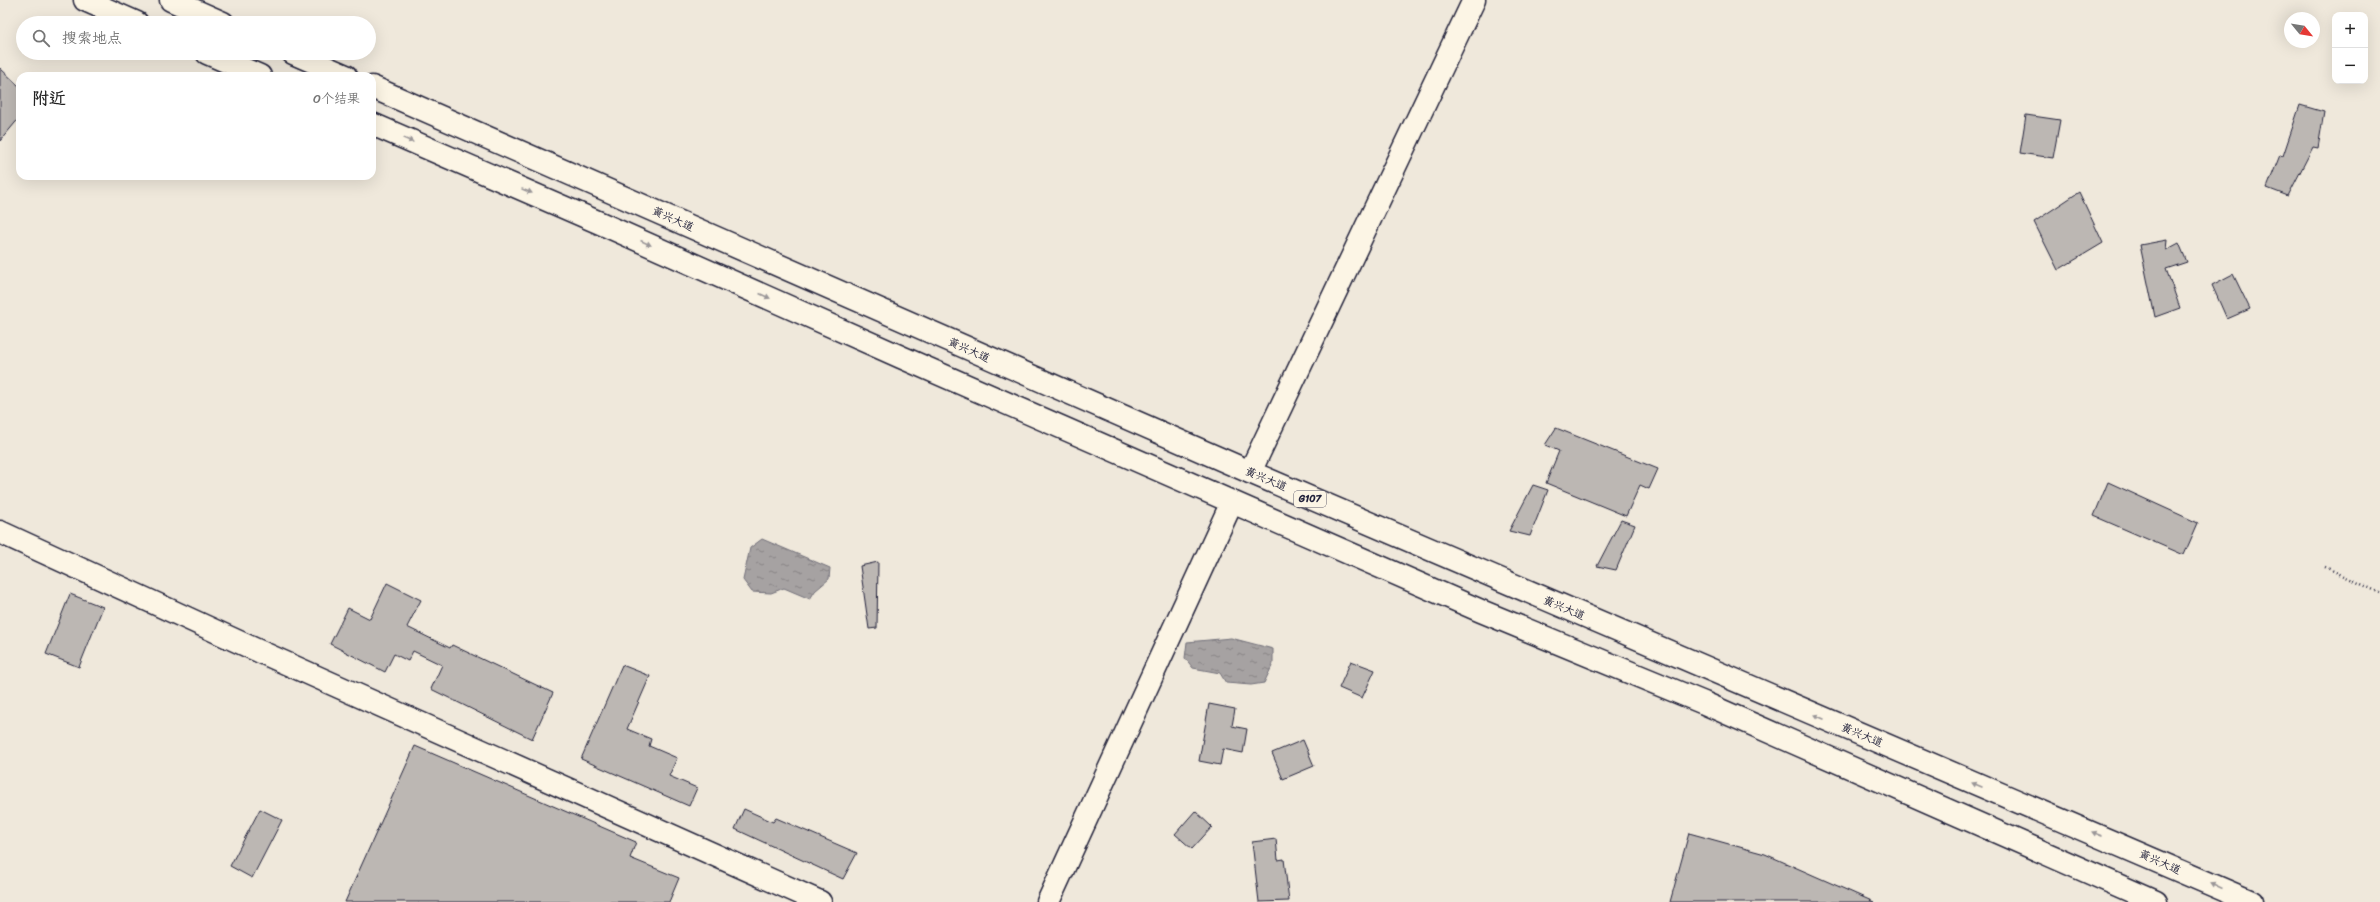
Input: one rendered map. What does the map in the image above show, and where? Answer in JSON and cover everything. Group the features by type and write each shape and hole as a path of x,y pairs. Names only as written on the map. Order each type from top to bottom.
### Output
{"main road":[{"path":"85,0 122,16"},
{"path":"170,0 207,16"},
{"path":"1250,472 1474,0"},
{"path":"184,16 191,14 203,14"},
{"path":"223,60 251,72"},
{"path":"309,60 337,72"},
{"name":"黄兴大道","path":"376,89 1250,472 2252,902"},
{"path":"376,126 600,223 901,358 1482,611 1704,703 2156,902"},
{"path":"1048,902 1232,502"},
{"path":"0,532 252,648 820,902"}],"path":[{"path":"2325,567 2380,593"}],"water":[{"path":"762,539 830,568 829,579 815,591 810,599 784,588 771,593 752,592 743,580 750,548"},
{"path":"1231,638 1273,649 1273,664 1264,683 1251,685 1226,683 1220,673 1193,668 1185,658 1187,642"}],"building":[{"path":"0,68 16,83 16,122 0,141"},
{"path":"2300,105 2324,112 2318,148 2313,147 2288,196 2267,188 2280,155 2283,156"},
{"path":"2026,115 2060,120 2053,158 2020,153"},
{"path":"2079,192 2103,243 2058,270 2034,222"},
{"path":"2167,240 2166,250 2179,243 2187,262 2166,269 2180,308 2155,317 2140,245"},
{"path":"2233,274 2250,309 2227,319 2212,285"},
{"path":"1556,428 1658,469 1649,489 1640,485 1626,516 1546,483 1559,451 1545,445"},
{"path":"2108,482 2198,523 2184,555 2094,516"},
{"path":"1533,485 1548,490 1530,536 1509,531"},
{"path":"1621,520 1635,525 1616,570 1597,566"},
{"path":"878,562 877,628 869,629 860,566"},
{"path":"387,583 421,600 407,627 450,648 452,645 553,693 532,739 431,689 442,665 413,651 408,661 394,654 385,672 330,644 348,608 370,619"},
{"path":"70,594 103,607 79,667 46,654"},
{"path":"1351,661 1375,670 1362,698 1339,688"},
{"path":"622,665 650,676 627,729 651,739 649,746 677,758 669,776 697,788 689,806 581,759"},
{"path":"1209,704 1235,709 1232,726 1247,729 1243,753 1223,749 1220,765 1199,761"},
{"path":"1303,740 1314,766 1283,779 1272,753"},
{"path":"415,746 636,842 630,858 679,878 669,902 345,902"},
{"path":"260,809 282,820 252,878 230,866"},
{"path":"744,809 773,822 776,818 857,853 843,879 735,829"},
{"path":"1195,811 1212,827 1192,849 1175,834"},
{"path":"1689,833 1765,854 1874,902 1670,902"},
{"path":"1276,839 1278,860 1284,859 1289,901 1259,902 1252,842"}]}
